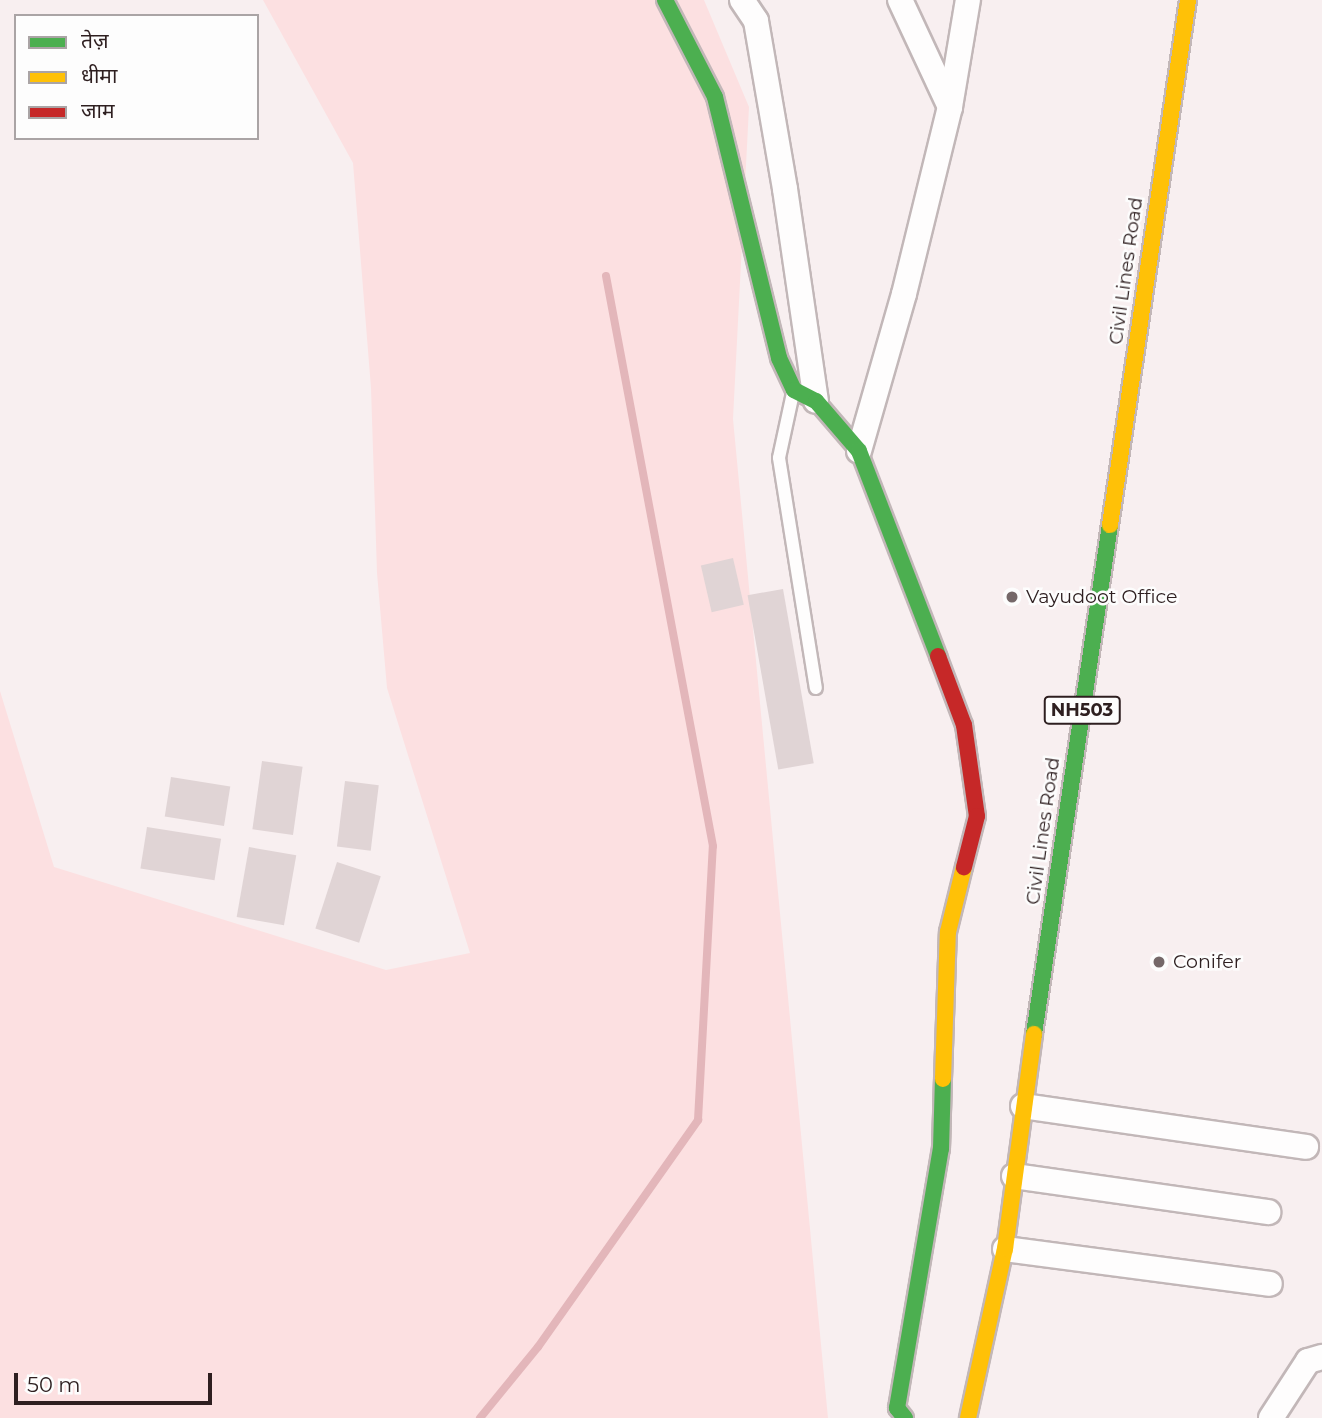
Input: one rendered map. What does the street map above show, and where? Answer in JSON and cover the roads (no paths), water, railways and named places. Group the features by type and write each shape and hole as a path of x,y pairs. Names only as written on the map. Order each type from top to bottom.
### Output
{"street":[{"path":"665,0 715,97 779,358 794,390 816,401 859,451 964,725 977,816 948,932 941,1149 897,1408 905,1418"},
{"path":"742,0 756,22 785,189 816,401"},
{"path":"900,0 950,107"},
{"path":"859,451 904,294 950,107 968,0"},
{"name":"Civil Lines Road","path":"968,1418 1005,1249 1023,1105 1188,0"},
{"path":"1023,1105 1306,1147"},
{"path":"1014,1176 1268,1212"},
{"path":"1005,1249 1270,1284"},
{"path":"1271,1418 1308,1361 1322,1357"}],"lane":[{"path":"794,390 779,458 816,688"}],"waterway":[{"path":"480,1418 538,1347 698,1120 713,846 606,276"}],"place":[{"name":"Vayudoot Office","path":"1012,597"},
{"name":"Conifer","path":"1159,962"}]}
